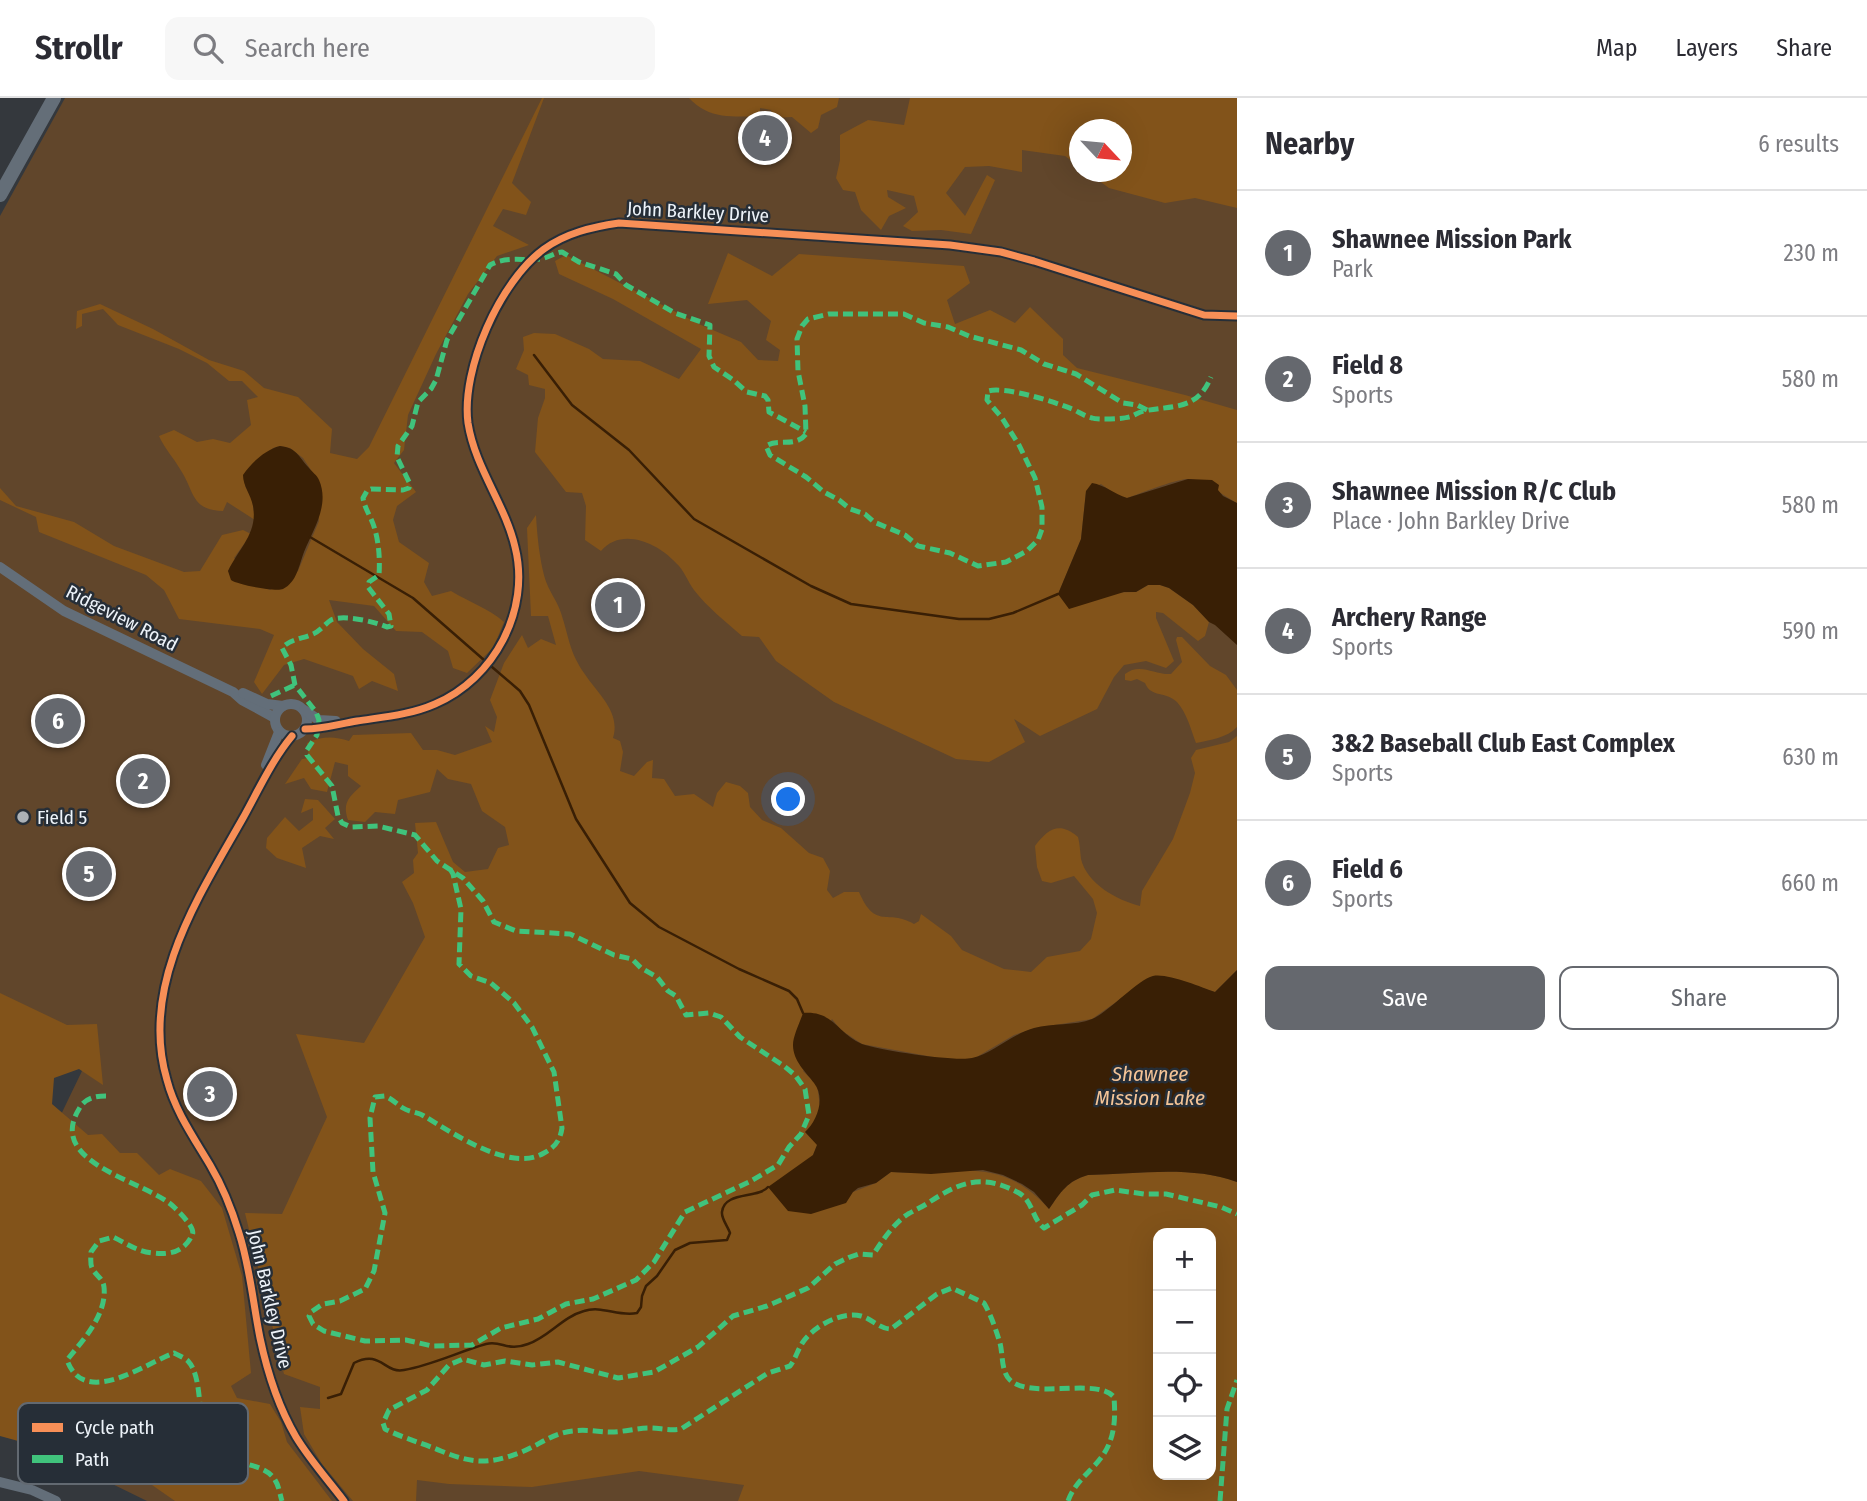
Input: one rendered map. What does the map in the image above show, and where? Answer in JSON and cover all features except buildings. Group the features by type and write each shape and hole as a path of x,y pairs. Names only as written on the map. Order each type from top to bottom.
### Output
{"main road":[{"path":"0,195 54,98"}],"street":[{"name":"John Barkley Drive","path":"356,722 415,711 447,699 463,689 491,661 510,627 519,587 517,558 511,533 471,439 467,402 483,340 514,280 525,265 563,237 619,223 950,245 1002,252 1204,315 1237,316"},
{"name":"Ridgeview Road","path":"0,567 64,611 233,692"},
{"path":"233,692 244,693 267,704 292,704 320,720 356,722"},
{"path":"233,692 275,718"},
{"path":"283,706 275,718 276,726 279,732 292,736"},
{"path":"304,710 307,718 305,729"},
{"path":"259,788 282,747 292,736 305,729 356,722"},
{"path":"259,788 261,774 279,732"},
{"name":"John Barkley Drive","path":"259,788 193,909 168,973 160,1015 162,1057 172,1096 212,1168 232,1212 247,1263 260,1340 278,1398 296,1436 344,1501"},
{"path":"0,1482 19,1486 56,1501"}],"shaded area":[{"path":"65,98 1237,98 1237,1501 147,1501 112,1484 248,1484 248,1403 18,1403 18,1438 0,1429 0,1241 95,1044 0,994 0,216"},
{"path":"542,98 512,183 531,202 526,215 503,209 493,226 529,245 497,256 468,294 408,415 404,450 394,463 416,492 397,506 393,520 399,542 429,563 424,582 432,596 451,591 504,622 493,648 467,673 453,668 448,651 422,632 396,631 374,606 329,600 337,622 363,649 394,674 398,691 372,681 359,689 353,676 304,659 284,665 262,694 254,682 274,635 260,629 179,619 164,590 146,575 39,532 36,517 0,500 0,488 16,506 74,522 114,546 184,572 200,571 222,535 243,530 251,534 234,558 262,587 270,590 298,571 319,521 311,470 303,458 290,448 273,448 245,486 252,499 255,520 227,502 223,511 212,510 199,503 159,436 174,430 197,442 213,439 230,443 251,425 247,400 258,397 242,381 229,381 207,363 118,325 103,309 82,314 82,326 76,329 77,311 100,304 209,360 244,371 264,388 298,397 332,429 330,453 357,459 369,447"},
{"path":"689,98 839,98 837,107 821,115 818,128 811,133 792,117 774,118 771,110 760,108 760,117 722,115 705,110"},
{"path":"910,98 1237,98 1237,208 1195,198 1165,203 1109,188 1101,182 1132,182 1132,119 1069,119 1069,159 1022,150 1022,172 989,166 965,167 946,193 965,216 987,175 995,180 971,234 941,230 912,231 903,226 918,212 914,196 887,190 888,197 906,208 889,216 881,230 861,210 855,192 843,190 836,178 840,160 840,135 868,120 904,125"},
{"path":"728,253 772,276 799,254 964,266 970,283 947,300 955,324 990,310 1015,323 1030,307 1063,339 1063,355 1077,368 1237,410 1237,503 1193,479 1174,482 1127,498 1118,496 1101,484 1086,491 1081,539 1058,594 1136,592 1148,585 1160,585 1193,605 1209,622 1205,636 1198,641 1163,613 1156,612 1174,661 1166,668 1146,661 1124,665 1114,677 1097,709 1040,736 1014,719 1025,742 989,762 956,759 834,702 776,661 759,637 742,636 711,608 694,590 679,566 659,549 639,540 629,539 618,540 601,551 585,540 586,506 582,493 566,492 535,452 538,418 545,398 545,389 529,385 528,375 516,369 524,350 523,337 534,333 555,334 589,349 603,359 640,361 679,379 701,349 613,299 559,274 555,261 566,255 701,325 741,342 758,360 778,361 780,350 766,340 771,321 747,300 708,304"},
{"path":"536,515 545,577 560,609 575,658 611,712 615,729 613,738 620,741 623,752 620,771 634,776 647,762 653,760 652,778 664,779 675,796 694,794 713,807 717,793 726,782 740,786 748,793 750,807 762,820 781,828 809,853 823,858 830,871 827,890 833,898 844,892 859,892 865,904 877,915 914,924 919,921 921,914 951,936 962,950 1004,969 1031,972 1047,957 1080,951 1091,939 1097,913 1093,899 1074,876 1051,883 1042,881 1037,867 1035,846 1049,831 1065,829 1078,837 1084,868 1096,883 1122,900 1140,906 1142,891 1173,839 1190,793 1195,773 1191,758 1196,750 1229,742 1237,736 1237,970 1215,992 1167,977 1153,976 1092,1019 1036,1028 1014,1035 975,1058 955,1061 862,1044 841,1030 832,1019 803,1071 817,1085 820,1106 814,1124 817,1145 813,1155 853,1192 876,1183 891,1172 975,1171 1012,1180 1030,1191 1049,1209 1070,1184 1088,1175 1183,1172 1237,1182 1237,1501 738,1501 744,1485 639,1471 532,1487 417,1480 416,1501 353,1501 322,1464 304,1434 300,1407 320,1409 320,1387 284,1374 245,1213 282,1214 327,1117 296,1034 364,1043 425,937 402,882 414,873 413,860 418,853 415,823 436,822 453,862 465,872 488,869 498,848 509,845 505,827 482,811 471,784 448,779 437,769 430,792 398,800 395,814 375,812 365,822 348,820 348,801 361,786 348,776 348,765 335,762 327,792 311,789 304,778 285,784 302,759 309,758 307,743 323,738 349,741 353,735 411,733 423,750 437,750 455,755 492,742 485,726 494,732 497,717 490,700 504,663 522,635 528,648 541,639 556,645 548,616 531,616 527,528"},
{"path":"1177,637 1182,637 1210,666 1226,675 1237,690 1237,727 1228,734 1196,743 1186,716 1177,702 1151,691 1145,683 1137,679 1125,680 1125,674 1136,669 1171,674 1182,662"},
{"path":"305,799 318,800 335,819 325,828 334,839 320,836 302,848 306,868 277,858 266,848 267,838 285,817 299,831 313,820 313,808 301,813"},
{"path":"0,993 67,1025 97,1024 103,1085 79,1069 54,1078 52,1104 88,1135 102,1134 120,1153 137,1153 159,1175 170,1169 201,1181 222,1208 242,1276 251,1373 231,1386 237,1398 270,1404 281,1422 287,1442 332,1501 175,1501 148,1484 248,1484 248,1403 18,1403 18,1441 0,1436"}],"water":[{"path":"280,446 294,451 317,477 323,499 319,517 294,578 283,589 273,590 235,582 231,580 228,571 253,524 253,506 243,475 259,457"},
{"path":"1188,479 1212,480 1219,485 1218,490 1223,496 1237,503 1237,645 1193,605 1160,585 1148,585 1136,592 1124,592 1069,609 1058,594 1081,539 1086,491 1092,483 1127,498"},
{"name":"Shawnee Mission Lake","path":"1237,970 1237,1182 1183,1172 1088,1175 1070,1184 1049,1209 1034,1192 1022,1184 983,1170 931,1174 891,1172 876,1183 858,1188 846,1203 811,1214 788,1211 768,1187 813,1155 817,1145 805,1132 816,1116 820,1102 818,1089 798,1061 793,1045 803,1013 813,1013 829,1019 862,1044 900,1052 963,1059 980,1056 1034,1028 1092,1019 1139,983 1153,976 1175,978 1215,992"}],"waterway":[{"path":"534,355 572,405 629,450 694,519 811,586 851,604 959,619 989,619 1013,613 1058,594"},
{"path":"310,537 413,598 484,660"},
{"path":"492,667 520,691 529,705 576,819 630,903 659,927 739,969 789,991 797,999 803,1013"},
{"path":"328,1398 341,1394 354,1363 363,1359 376,1360 392,1369 404,1370 486,1344 515,1347 528,1344 584,1311 597,1309 623,1314 637,1313 646,1286 657,1276 675,1250 690,1243 727,1240 730,1233 722,1214 724,1205 735,1198 757,1193 768,1187"}],"marked path":[{"path":"450,869 453,874 461,909 459,964 471,976 491,983 514,1003 532,1027 554,1072 562,1128 558,1140 548,1151 530,1158 515,1158 482,1148 385,1096 375,1097 370,1118 373,1172 385,1213 374,1271 365,1289 340,1301 323,1304 309,1316 313,1324 324,1331 365,1341 406,1340 432,1346 472,1345 501,1328 538,1319 566,1304 593,1299 636,1280 654,1262 685,1212 751,1181 778,1165 801,1134 809,1115 805,1089 795,1075 740,1037 721,1017 709,1013 686,1015 676,996 668,991 657,977 632,959 614,955 570,934 516,931 494,922 483,901 463,878 437,861 415,835 378,826 351,827 342,823 332,786 307,755 307,750 317,735 319,720 295,685 291,665 282,648 292,641 316,633 336,618 359,619 391,626 389,614 368,587 369,582 379,575 379,558 375,530 363,498 371,489 409,488 410,484 397,457 398,446 412,426 418,402 436,380 447,340 490,265 496,262 540,259 562,252 579,262 616,274 626,285 675,313 710,325 709,356 714,367 747,392 765,396 769,412 806,432"},
{"path":"1147,410 1123,403 1076,374 1044,364 1021,350 969,336 948,327 924,323 904,314 829,314 808,319 797,339 806,434 797,441 766,446 770,455 806,477 824,492 850,509 865,514 874,522 905,535 918,546 950,553 978,566 1006,562 1027,551 1038,540 1042,529 1042,507 1035,478 1019,445 987,400 988,391 1018,393 1072,409 1092,418 1116,419 1191,401 1199,396 1211,377"},
{"path":"271,696 295,685"},
{"path":"106,1096 91,1098 79,1109 72,1128 76,1144 88,1158 104,1169 162,1198 189,1223 193,1233 183,1247 164,1253 142,1251 113,1237 99,1241 91,1252 91,1262 103,1284 102,1307 93,1326 67,1360 75,1374 87,1381 101,1382 132,1373 174,1353 188,1361 193,1368 200,1403"},
{"path":"1068,1501 1076,1486 1110,1442 1115,1416 1114,1397 1106,1391 1094,1389 1033,1388 1020,1386 1010,1380 1004,1368 997,1333 984,1303 952,1288 937,1294 891,1329 854,1315 821,1325 801,1345 790,1366 768,1373 681,1429 573,1431 558,1434 508,1457 479,1461 452,1455 399,1435 385,1429 383,1423 389,1410 427,1390 449,1365 463,1359 484,1365 505,1361 532,1365 558,1362 618,1378 654,1372 698,1347 733,1316 767,1306 808,1288 835,1264 850,1257 859,1254 873,1255 889,1233 908,1214 961,1185 994,1183 1019,1193 1024,1196 1044,1228 1082,1205 1092,1195 1115,1190 1166,1194 1221,1207 1237,1214"},
{"path":"1220,1501 1227,1409 1237,1380"},
{"path":"248,1465 269,1473 276,1482 282,1501"}],"cycle path":[{"path":"305,729 396,715 435,704 456,693 475,678 503,640 518,595 519,571 510,531 472,439 467,401 477,353 499,304 528,263 544,249 570,235 619,223 950,245 1001,252 1034,261 1204,315 1237,316"},
{"path":"292,736 272,765 192,910 167,976 161,1010 160,1045 175,1103 219,1182 236,1224 246,1259 263,1351 279,1402 301,1445 344,1501"}],"place":[{"name":"Archery Range","path":"765,138"},
{"name":"Shawnee Mission Park","path":"618,605"},
{"name":"Field 6","path":"58,721"},
{"name":"Field 8","path":"143,781"},
{"name":"Field 5","path":"23,817"},
{"name":"3&2 Baseball Club East Complex","path":"89,874"},
{"name":"Shawnee Mission R/C Club","path":"210,1094"}]}
